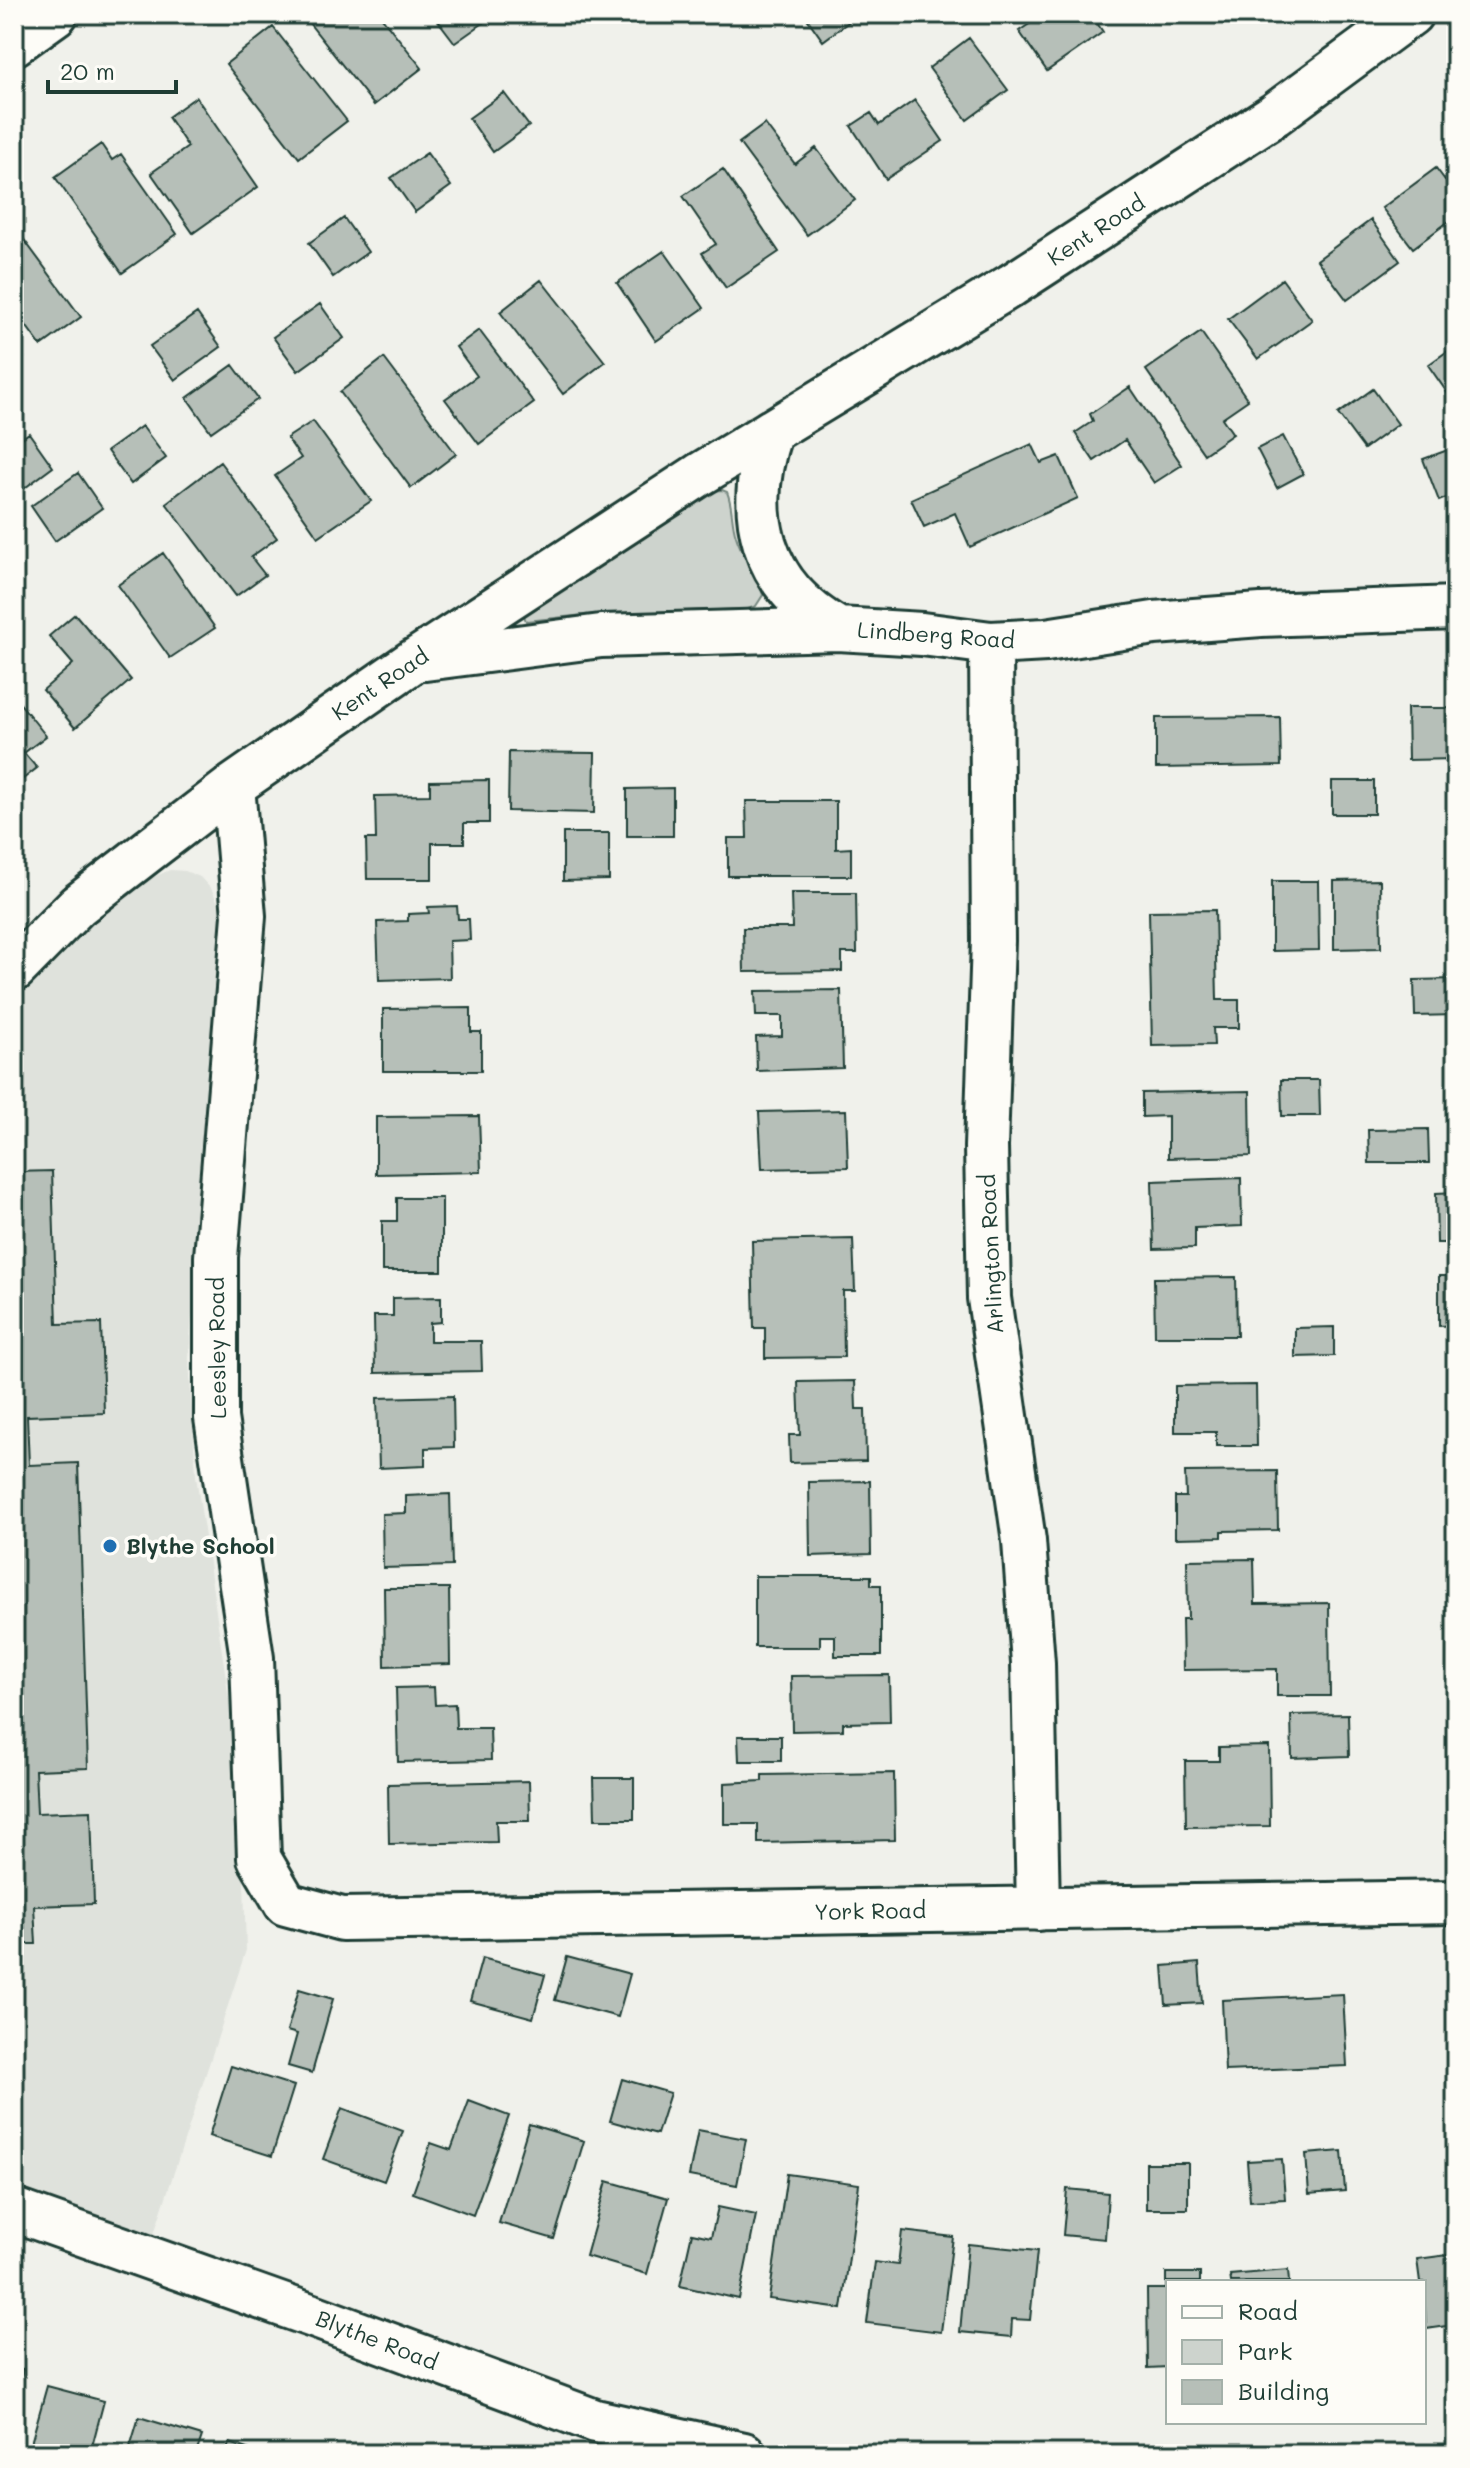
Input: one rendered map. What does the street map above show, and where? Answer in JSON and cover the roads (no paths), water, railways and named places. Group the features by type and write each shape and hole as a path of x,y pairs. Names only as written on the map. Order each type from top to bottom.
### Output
{"street":[{"path":"14,44 56,14"},
{"name":"Kent Road","path":"14,970 77,906 233,786 415,660 699,475 1012,285 1274,115 1411,14"},
{"path":"771,431 760,464 758,493 765,547 777,573 794,598 812,615 838,629"},
{"name":"Lindberg Road","path":"415,660 601,636 838,629 922,634 991,643 1046,640 1154,623 1261,615 1456,608"},
{"name":"Arlington Road","path":"991,643 993,941 986,1147 989,1298 1024,1541 1033,1663 1038,1909"},
{"name":"Leesley Road","path":"233,786 244,916 216,1257 216,1418 252,1658 259,1858 286,1904"},
{"name":"York Road","path":"286,1904 342,1919 1456,1902"},
{"name":"Blythe Road","path":"14,2210 595,2421 744,2454"}],"place":[{"name":"Blythe School","path":"110,1546"}]}
